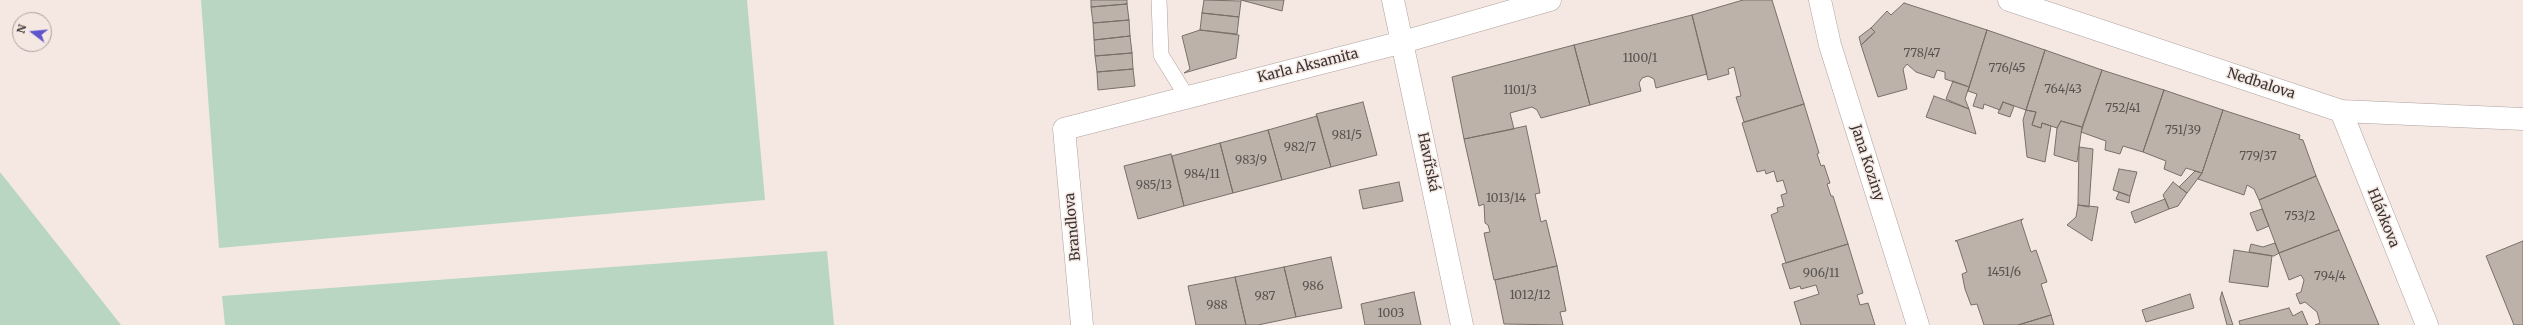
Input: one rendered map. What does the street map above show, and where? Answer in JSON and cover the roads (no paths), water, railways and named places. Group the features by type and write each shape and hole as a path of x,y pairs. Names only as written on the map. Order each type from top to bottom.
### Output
{"street":[{"name":"Havířská","path":"1393,0 1462,325"},
{"name":"Karla Aksamita","path":"1064,129 1403,42 1550,0"},
{"name":"Jana Koziny","path":"1820,0 1830,45 1918,325"},
{"name":"Nedbalova","path":"2009,0 2341,111 2523,119"},
{"name":"Hlávkova","path":"2341,111 2427,325"},
{"name":"Brandlova","path":"1064,129 1082,325"}],"lane":[{"path":"1159,0 1161,55 1187,97"}]}
